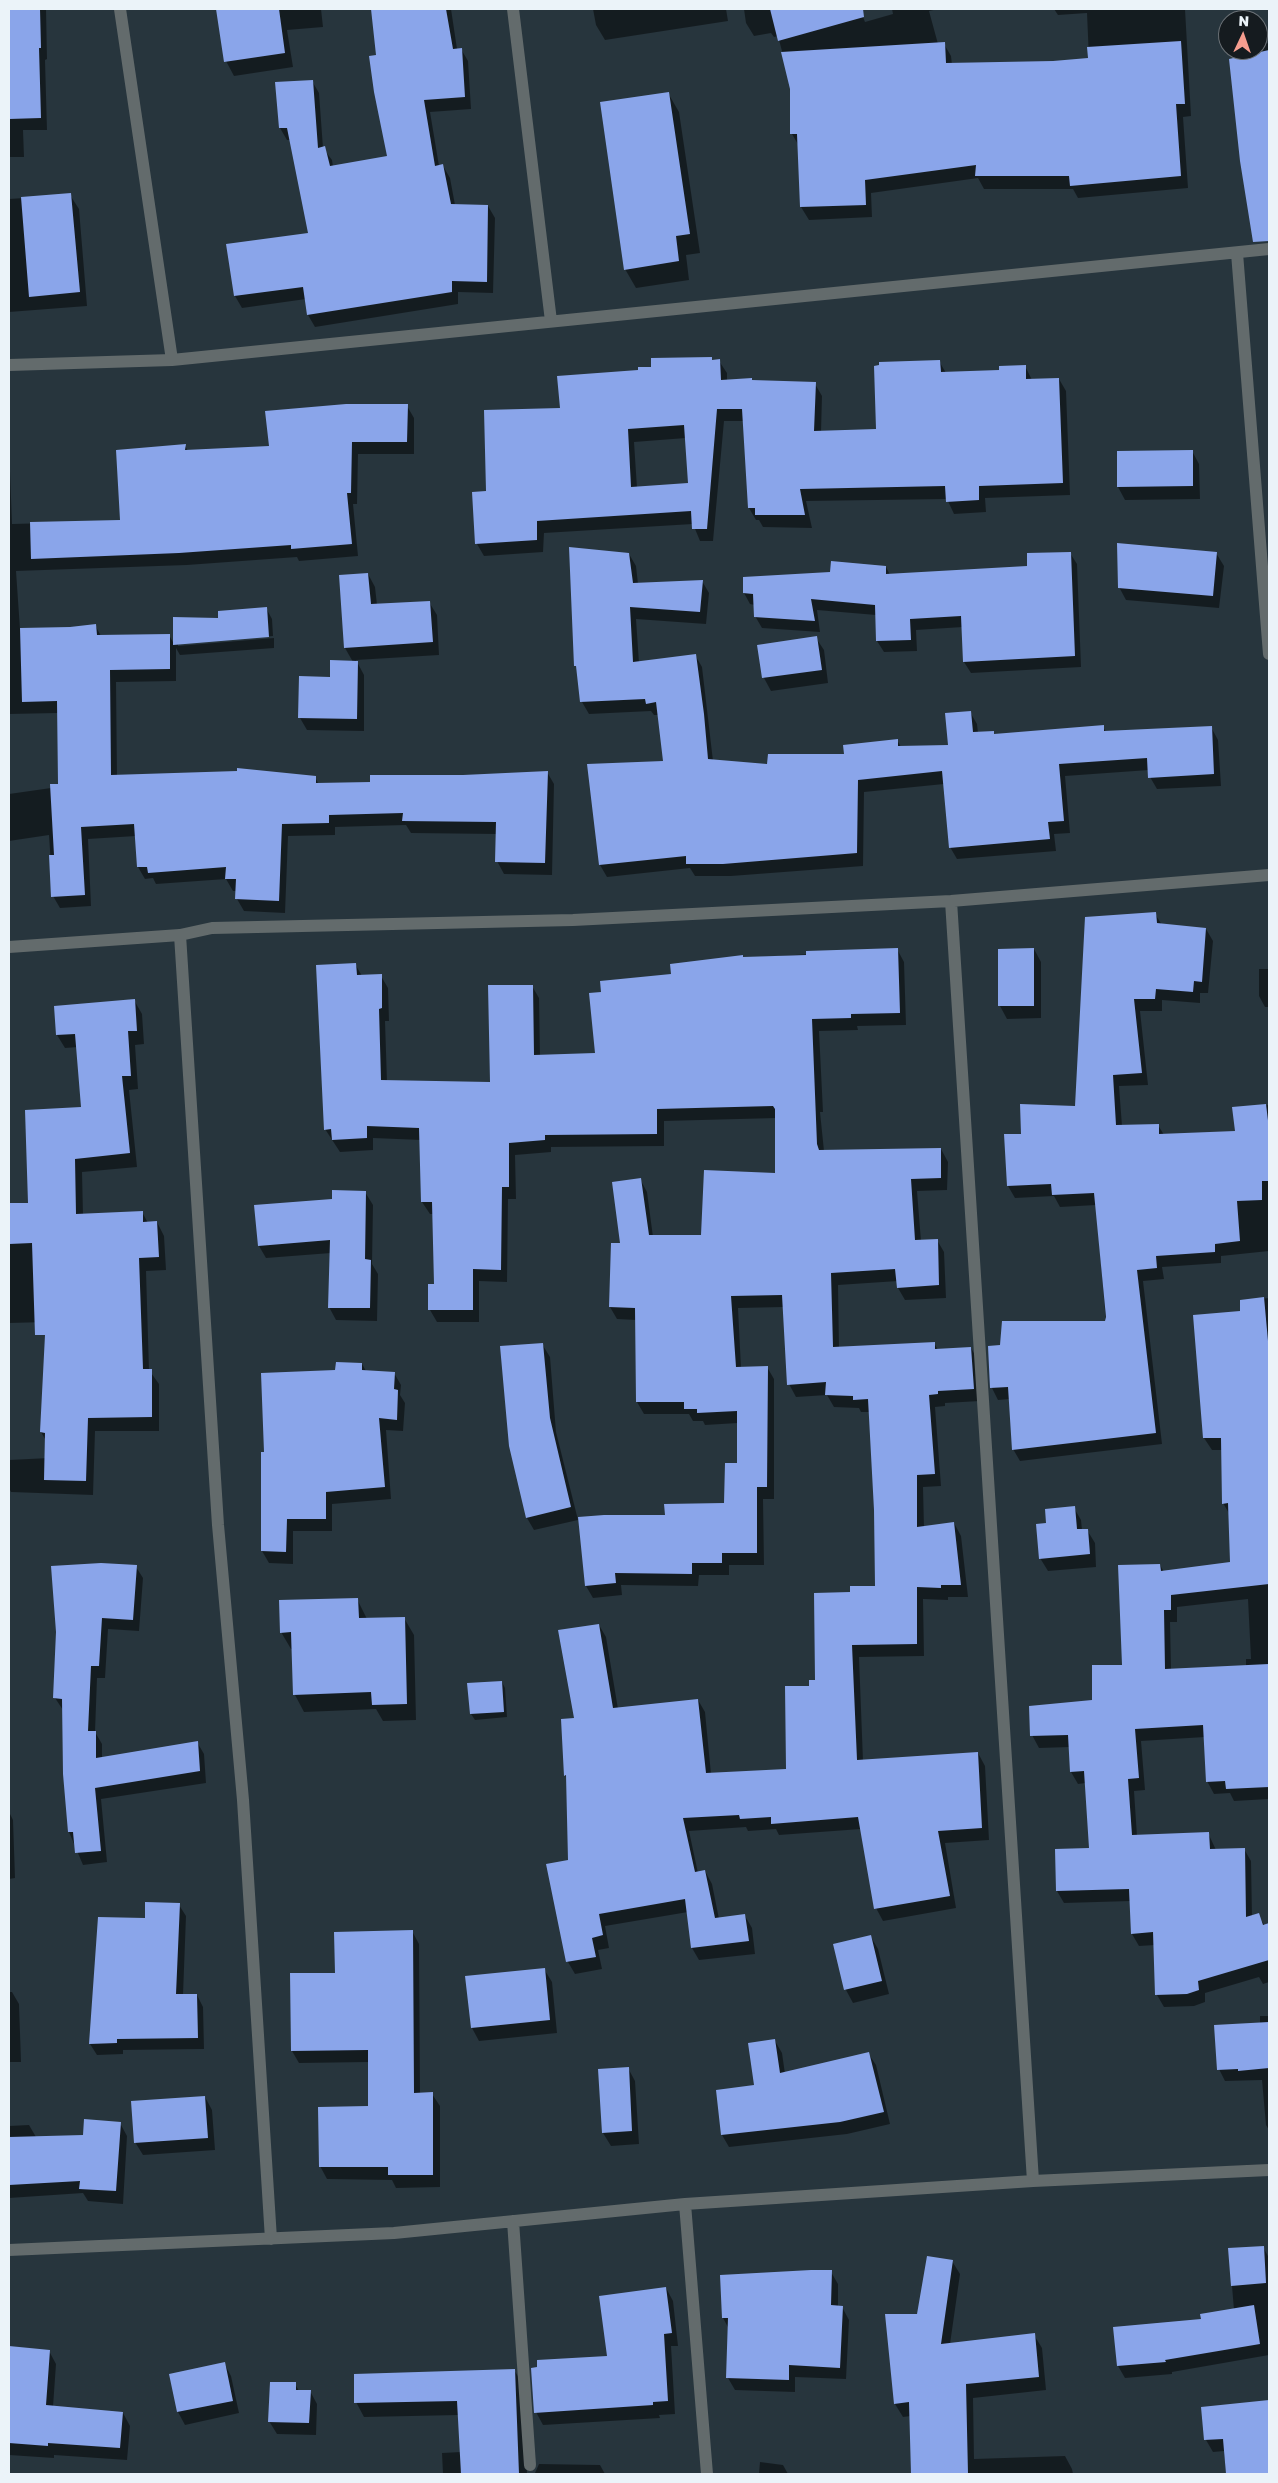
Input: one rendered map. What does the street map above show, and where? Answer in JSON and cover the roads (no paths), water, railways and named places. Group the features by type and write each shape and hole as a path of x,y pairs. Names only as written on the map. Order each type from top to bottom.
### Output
{"street":[{"path":"120,9 172,360"},
{"path":"513,9 550,321"},
{"path":"9,366 172,360 1269,250"},
{"path":"1237,253 1269,654"},
{"path":"9,947 180,935 212,928 573,920 951,901 1269,876"},
{"path":"951,901 1033,2181"},
{"path":"180,935 218,1525 243,1800 271,2239"},
{"path":"9,2250 394,2233 685,2204 1033,2181 1269,2170"},
{"path":"685,2204 706,2474"},
{"path":"513,2221 530,2464"}]}
